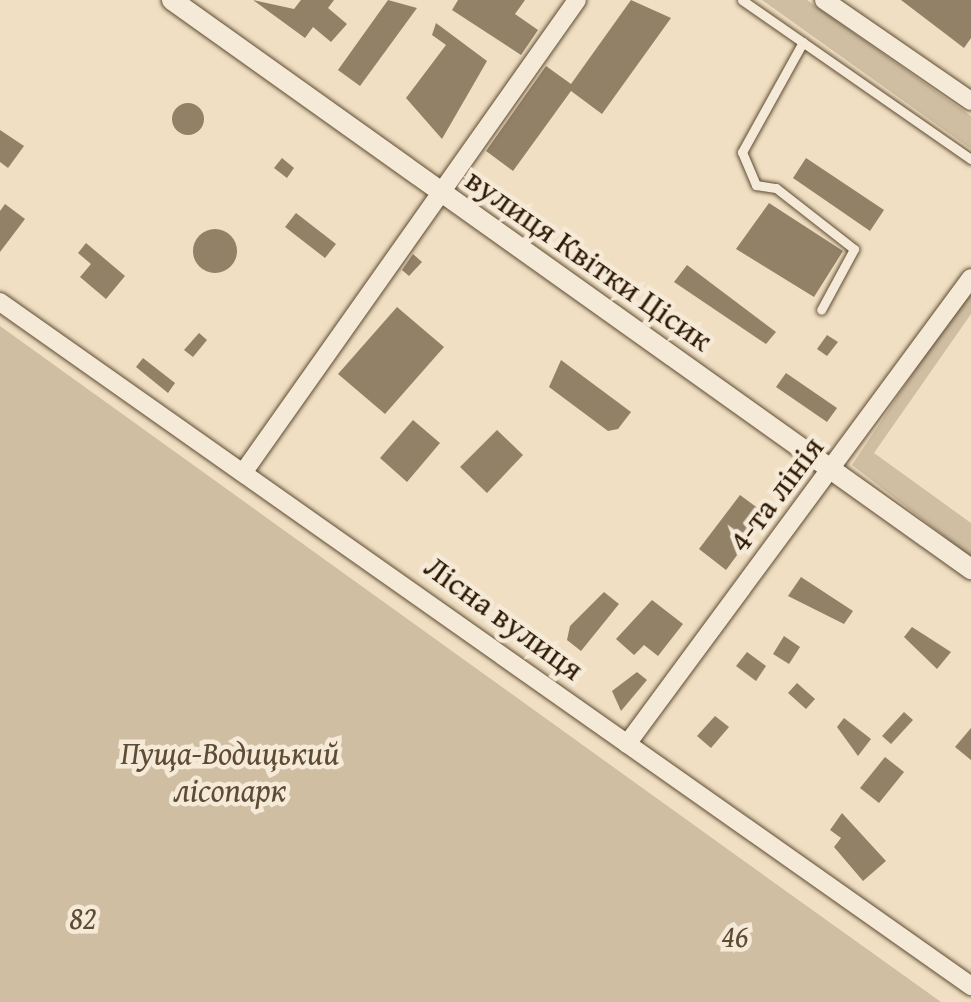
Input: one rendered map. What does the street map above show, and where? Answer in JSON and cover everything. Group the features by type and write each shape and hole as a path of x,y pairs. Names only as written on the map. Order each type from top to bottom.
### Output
{"street":[{"name":"вулиця Квітки Цісик","path":"172,0 971,569"},
{"path":"246,470 577,0"},
{"path":"824,0 971,101"},
{"name":"4-та лінія","path":"626,744 971,278"},
{"name":"Лісна вулиця","path":"0,302 246,470 971,986"}],"lane":[{"path":"742,0 971,159"},
{"path":"803,42 742,152 756,185 776,188 854,249 821,310"}],"green space":[{"path":"762,0 807,0 971,116 971,149"},
{"path":"971,286 971,314 874,453 971,523 971,557 852,465"},
{"name":"Пуща-Водицький лісопарк","path":"0,326 744,861 941,1002 0,1002"}],"building":[{"path":"253,0 294,9 301,0 334,0 328,8 347,24 331,42 313,27 305,38"},
{"path":"388,0 417,8 360,86 338,70"},
{"path":"458,0 525,0 515,14 538,30 521,55 452,10"},
{"path":"631,0 671,18 602,114 571,91 513,171 486,151 546,66 571,84"},
{"path":"901,0 971,0 971,38 964,48"},
{"path":"436,23 487,61 442,139 406,98 446,45 432,35"},
{"path":"188,103 200,107 204,119 200,131 188,135 176,131 172,119 176,107"},
{"path":"0,130 24,146 8,168 0,162"},
{"path":"282,158 294,168 287,178 274,168"},
{"path":"806,158 884,210 870,231 793,178"},
{"path":"769,203 843,251 814,297 736,249"},
{"path":"5,204 25,219 0,252 0,211"},
{"path":"296,213 336,244 325,258 285,227"},
{"path":"215,229 230,236 237,251 230,266 215,273 200,266 193,251 200,236"},
{"path":"86,243 125,276 106,299 80,277 91,264 78,253"},
{"path":"413,254 422,262 409,276 402,270"},
{"path":"687,265 776,332 766,344 674,282"},
{"path":"397,307 444,347 385,414 338,374"},
{"path":"199,333 207,340 193,357 184,350"},
{"path":"827,335 838,342 827,356 817,349"},
{"path":"143,358 175,383 168,393 136,367"},
{"path":"561,360 631,412 618,429 608,431 549,387"},
{"path":"786,373 837,408 827,422 776,387"},
{"path":"413,420 440,443 407,482 380,458"},
{"path":"497,430 523,455 487,493 460,467"},
{"path":"740,495 767,515 726,570 699,549"},
{"path":"801,577 853,611 844,624 788,596"},
{"path":"604,592 619,604 581,651 567,640 570,626"},
{"path":"652,600 683,624 658,656 644,645 634,655 616,639"},
{"path":"912,627 951,652 937,669 904,637"},
{"path":"784,636 800,647 789,664 773,654"},
{"path":"747,652 766,666 756,681 736,666"},
{"path":"637,672 647,680 621,711 612,691"},
{"path":"797,683 815,699 806,709 788,693"},
{"path":"904,712 913,720 891,744 882,736"},
{"path":"715,716 729,727 711,748 697,736"},
{"path":"844,718 871,739 858,756 837,727"},
{"path":"971,728 971,760 955,747"},
{"path":"885,757 904,772 879,803 860,788"},
{"path":"842,813 886,861 863,881 834,847 841,838 830,830"}],"park label":[{"name":"82","path":"83,918"},
{"name":"46","path":"735,936"}]}
